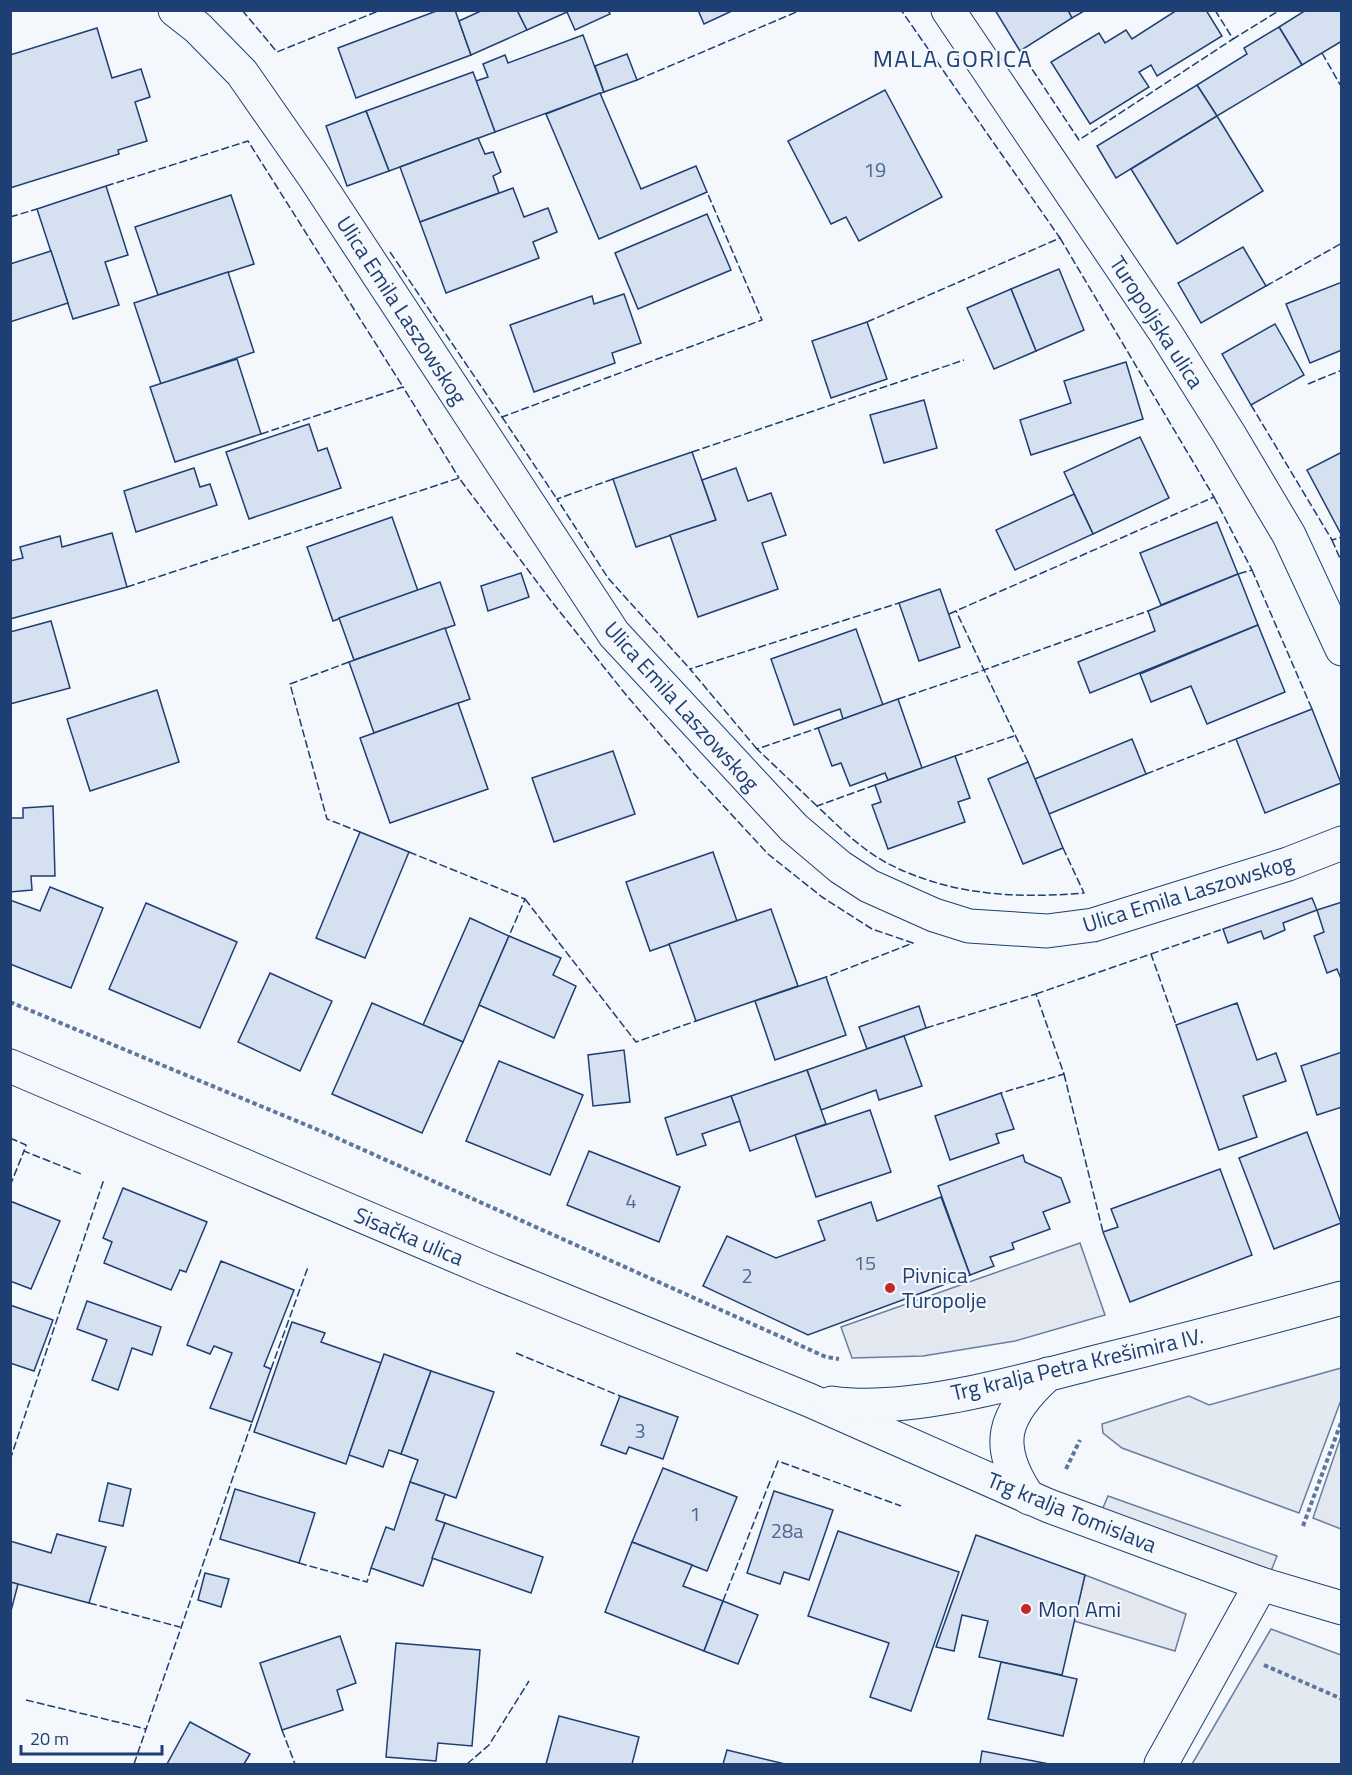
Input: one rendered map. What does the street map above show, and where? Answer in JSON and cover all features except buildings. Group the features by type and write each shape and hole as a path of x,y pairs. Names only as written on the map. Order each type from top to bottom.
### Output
{"street":[{"name":"Ulica Emila Laszowskog","path":"175,10 198,28 248,82 314,175 614,634 794,828 840,867 869,886 934,915 969,926 1047,931 1093,925 1288,864 1341,843"},
{"name":"Turopoljska ulica","path":"948,10 1165,332 1229,434 1289,535 1341,649"},
{"name":"Sisačka ulica","path":"10,1066 489,1270 809,1400"},
{"name":"Trg kralja Petra Krešimira IV.","path":"809,1400 847,1405 907,1402 1048,1374 1341,1298"},
{"path":"1029,1498 1009,1462 1005,1443 1008,1427 1016,1409 1048,1374"},
{"name":"Trg kralja Tomislava","path":"809,1400 1029,1498 1261,1584 1341,1608"},
{"path":"1161,1764 1229,1647 1261,1584"}],"path":[{"path":"10,1002 328,1134 826,1356 849,1361"},
{"path":"1303,1526 1341,1420"},
{"path":"1066,1469 1080,1440"},
{"path":"1229,1647 1284,1675 1341,1699"}],"shaded area":[{"path":"1080,1243 1105,1315 1015,1341 923,1356 852,1358 841,1327"},
{"path":"1341,1368 1341,1400 1299,1513 1122,1448 1103,1433 1102,1424 1189,1396 1209,1405"},
{"path":"1341,1436 1342,1529 1313,1518"},
{"path":"1108,1496 1277,1556 1271,1571 1102,1510"},
{"path":"1085,1575 1186,1614 1175,1651 1074,1621"},
{"path":"1271,1629 1341,1655 1341,1764 1192,1764"}],"fence":[{"path":"242,10 277,52 381,10"},
{"path":"637,80 801,10"},
{"path":"867,322 1060,238 901,10"},
{"path":"1215,10 1233,39 1280,10"},
{"path":"1020,51 1079,140 1233,39"},
{"path":"1322,53 1342,88"},
{"path":"106,186 248,141 403,387"},
{"path":"390,252 502,417 762,320 707,192"},
{"path":"10,217 37,209"},
{"path":"949,614 1214,497 1060,238"},
{"path":"1266,286 1342,243"},
{"path":"692,452 964,360"},
{"path":"1308,384 1342,370"},
{"path":"261,434 403,387 459,478"},
{"path":"1251,405 1332,540 1342,537"},
{"path":"502,417 557,499"},
{"path":"127,587 459,478 552,602 627,696 695,775 768,854 822,897 872,929 913,943 826,977"},
{"path":"613,479 557,499 608,578 690,669"},
{"path":"1214,497 1252,570 1238,574"},
{"path":"1332,540 1342,563"},
{"path":"1252,570 1312,709"},
{"path":"757,749 690,669 899,603"},
{"path":"898,699 984,670 956,611"},
{"path":"1028,762 984,670 1148,611"},
{"path":"349,662 290,684 327,819 360,832"},
{"path":"817,806 757,749 818,728"},
{"path":"955,756 1014,736"},
{"path":"1146,774 1236,739"},
{"path":"875,785 817,806 849,836 885,862 933,882 1007,895 1084,893 1063,848"},
{"path":"409,852 525,899 509,936"},
{"path":"525,899 636,1042 696,1021"},
{"path":"1151,954 1223,929"},
{"path":"1036,994 1151,954 1176,1025"},
{"path":"926,1028 1036,994 1064,1074 1001,1093"},
{"path":"1064,1074 1103,1232"},
{"path":"10,1138 26,1145 24,1151 81,1174"},
{"path":"10,1186 24,1151"},
{"path":"10,1460 104,1179"},
{"path":"271,1369 308,1267"},
{"path":"516,1353 620,1396"},
{"path":"134,1764 252,1422"},
{"path":"723,1601 778,1461 901,1506"},
{"path":"299,1563 367,1582 371,1568"},
{"path":"89,1603 180,1627"},
{"path":"467,1764 489,1745 529,1681"},
{"path":"26,1700 146,1729"},
{"path":"282,1730 295,1764"}],"place":[{"name":"Pivnica Turopolje","path":"890,1288"},
{"name":"Mon Ami","path":"1026,1609"}],"district":[{"name":"MALA GORICA","path":"953,59"}]}
